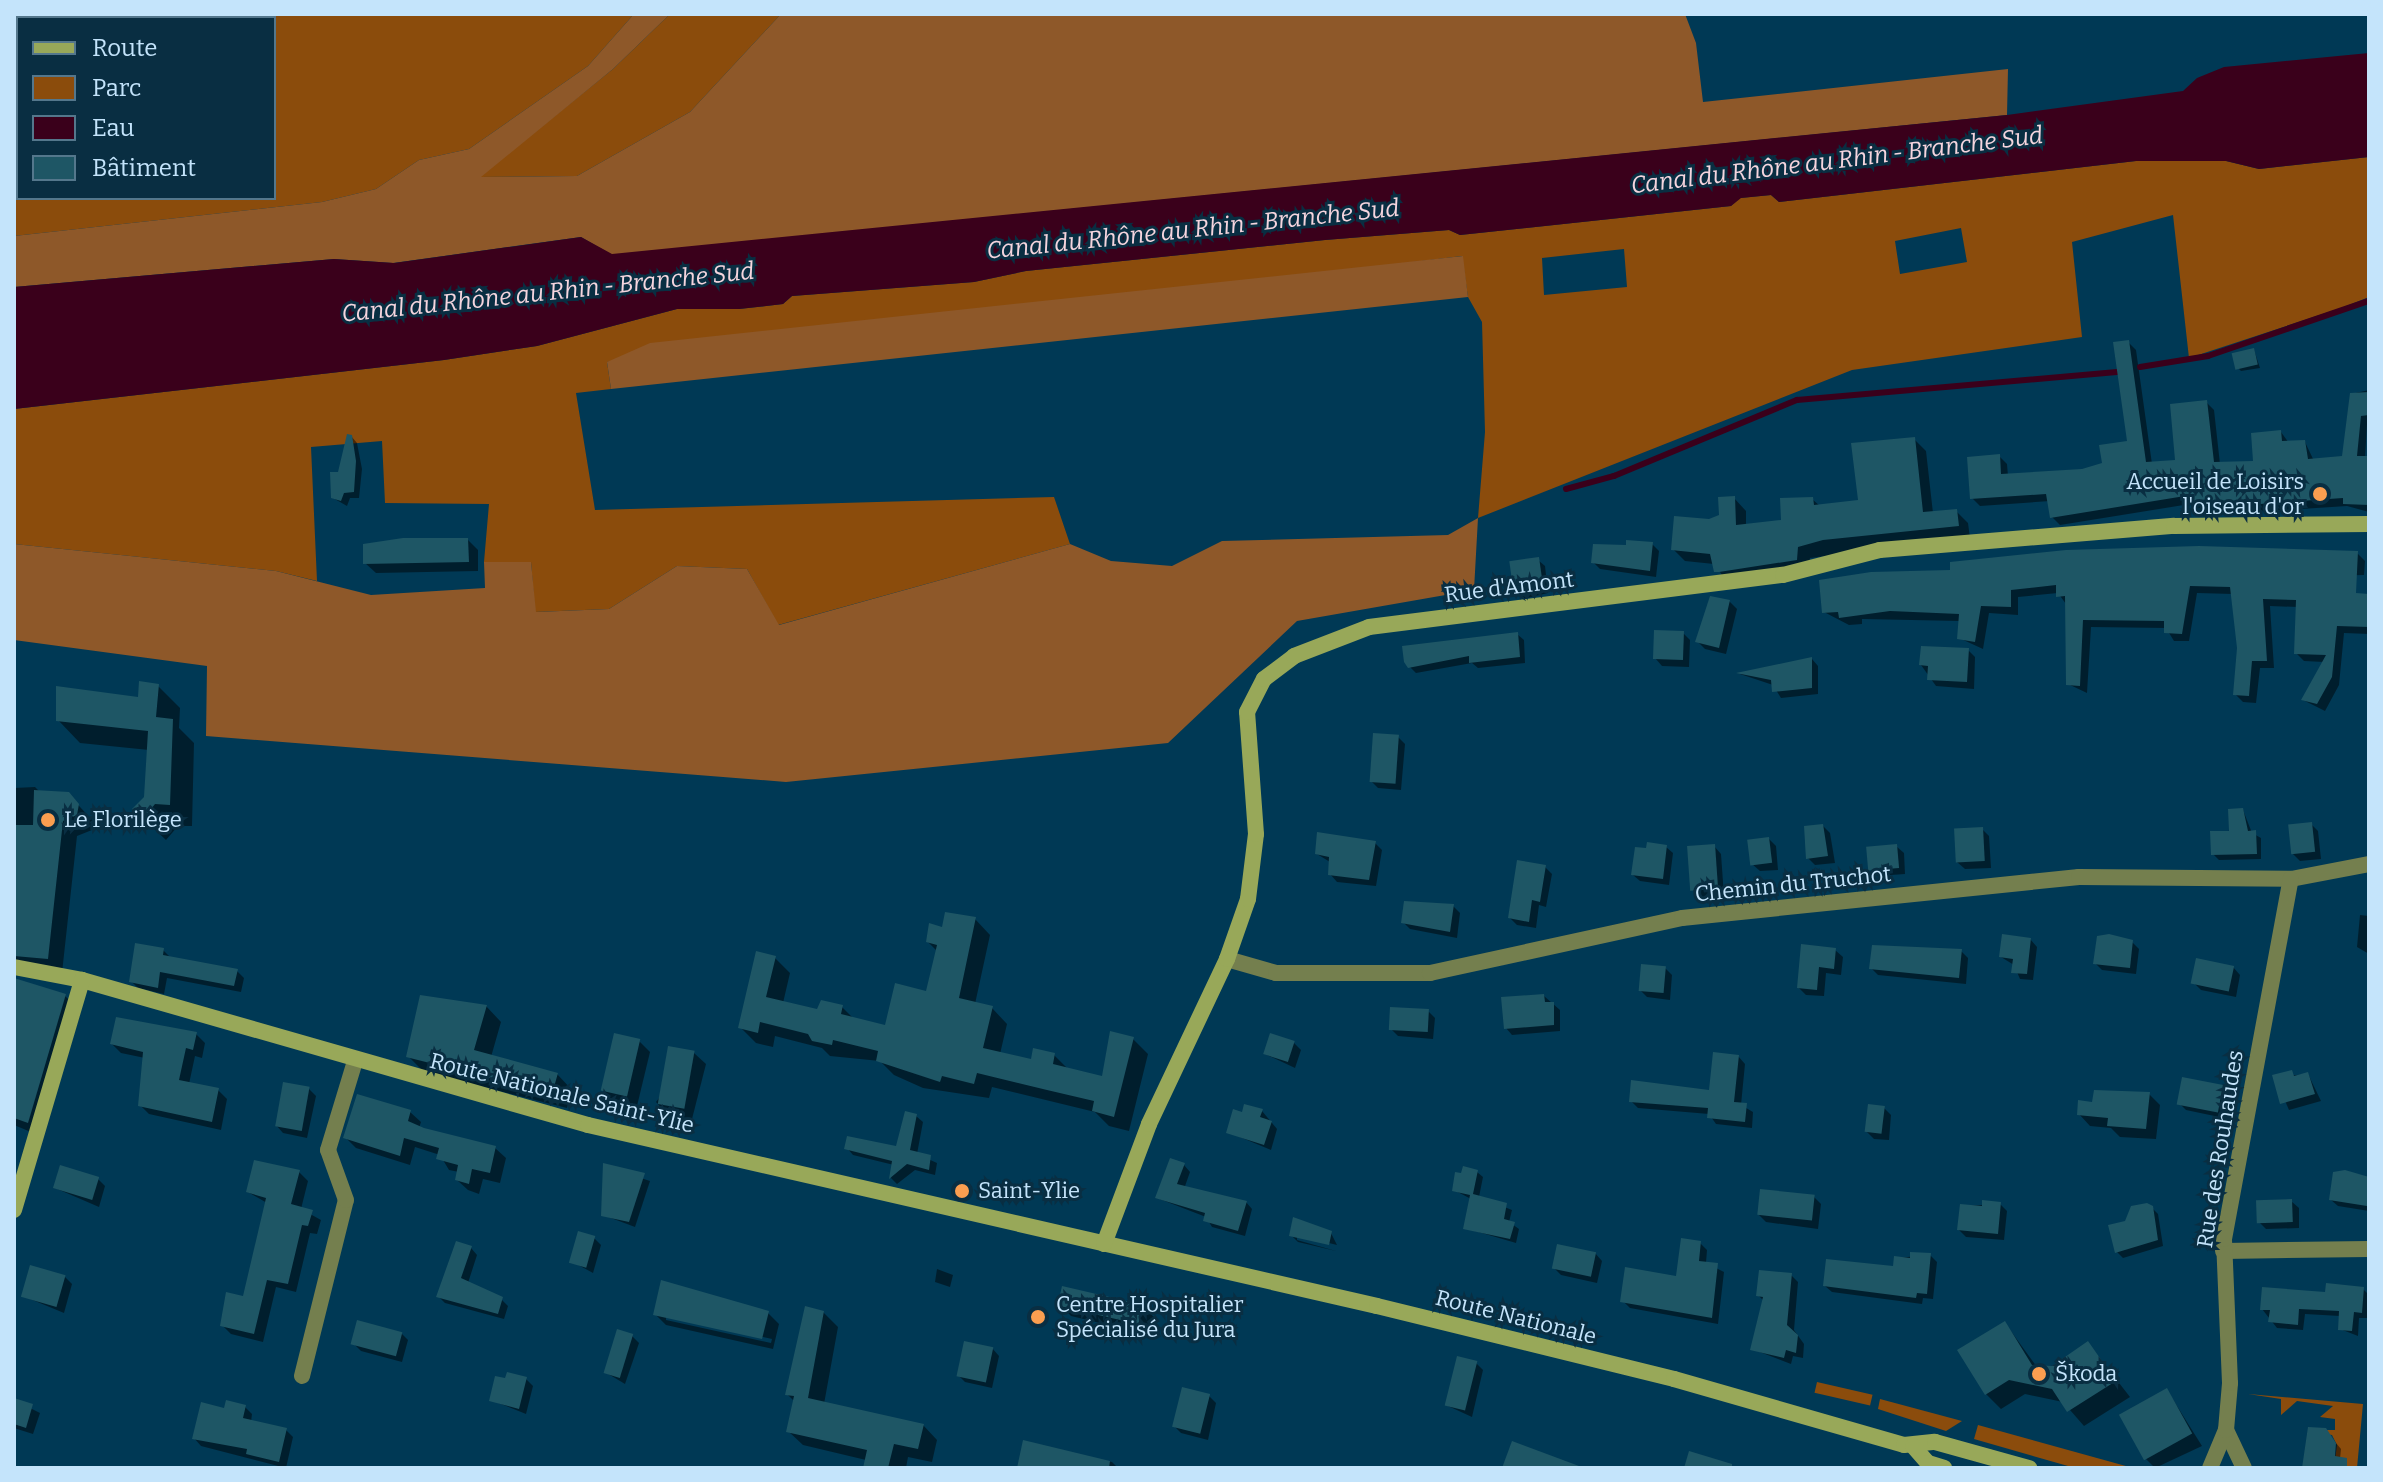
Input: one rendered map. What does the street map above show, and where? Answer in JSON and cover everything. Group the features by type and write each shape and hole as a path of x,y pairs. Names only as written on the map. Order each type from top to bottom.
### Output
{"main road":[{"name":"Rue d'Amont","path":"1104,1244 1149,1124 1227,959 1254,872 1249,702 1277,667 1340,634 1783,575 1880,550 2158,527 2369,524"},
{"name":"Route Nationale Saint-Ylie","path":"14,967 82,980 355,1061 588,1125 1104,1244"},
{"path":"14,1210 82,980"},
{"name":"Route Nationale","path":"1104,1244 1644,1372 1913,1446 1935,1442 2029,1468"},
{"name":"Route Nationale","path":"1913,1446 1928,1463 1944,1468"}],"street":[{"name":"Chemin du Truchot","path":"1227,959 1276,973 1430,973 1682,918 2079,877 2291,879 2369,864"},
{"name":"Rue des Rouhaudes","path":"2210,1468 2226,1430 2232,1336 2223,1251 2291,879"},
{"path":"302,1376 346,1200 328,1150 355,1061"},
{"path":"2223,1251 2369,1249"},
{"name":"Rue des Rouhaudes","path":"2226,1430 2244,1468"}],"green space":[{"path":"14,14 634,14 588,66 469,149 419,160 376,189 322,202 14,236"},
{"path":"670,14 781,14 690,112 577,176 479,177 613,69"},
{"path":"2369,157 2369,297 2189,358 2173,215 2072,242 2082,337 1852,370 1478,518 1485,432 1482,322 1468,297 1462,256 607,362 611,389 576,393 595,510 1054,497 1070,544 778,625 747,569 677,566 609,609 535,612 531,562 484,562 489,504 385,503 382,441 311,447 317,581 276,571 14,544 14,409 444,360 537,346 677,309 739,309 783,304 792,296 974,282 1026,271 1325,240 1449,230 1460,235 1731,206 1740,198 1771,195 1779,202 2136,161 2226,161 2259,169","holes":["1961,228 1967,262 1900,274 1895,241","1624,249 1627,287 1544,295 1542,258"]},
{"path":"1817,1382 1873,1395 1870,1406 1815,1393"},
{"path":"2248,1394 2363,1404 2357,1468 2334,1468 2337,1445 2332,1435 2324,1434 2325,1430 2335,1430 2335,1419 2320,1417 2333,1406 2297,1401 2281,1415 2281,1399"},
{"path":"1880,1399 1962,1421 1946,1431 1878,1409"},
{"path":"1978,1425 2133,1468 2075,1468 1974,1439"}],"shaded area":[{"path":"634,14 670,14 613,69 481,177 577,176 690,112 781,14 1685,14 1696,43 1703,102 2008,69 2007,115 612,255 581,237 393,263 334,259 14,287 14,236 322,202 376,189 419,160 469,149 588,66"},
{"path":"1463,256 1468,297 611,389 607,362 650,343"},
{"path":"1478,518 1474,590 1297,621 1168,743 786,782 206,736 207,666 14,640 14,544 276,571 371,595 485,588 484,562 531,562 536,612 609,609 677,566 747,569 779,625 1070,544 1111,561 1172,566 1222,541 1448,535"}],"water":[{"name":"Canal du Rhône au Rhin - Branche Sud","path":"2369,53 2369,157 2259,169 2226,161 2136,161 1779,202 1771,195 1741,198 1731,206 1460,235 1449,230 1325,240 1026,271 974,282 792,296 783,304 739,309 677,309 537,346 444,360 14,409 14,287 334,259 394,263 581,237 612,254 2007,115 2183,91 2197,78 2224,67"}],"building":[{"path":"2129,340 2146,462 2175,460 2170,404 2207,400 2214,462 2253,461 2251,433 2281,430 2282,441 2305,440 2308,459 2342,456 2350,393 2369,392 2369,415 2361,416 2357,456 2369,456 2369,505 2343,504 2343,498 2260,504 2185,501 2185,496 2050,518 2046,494 1970,499 1967,457 2000,454 2001,474 2082,469 2102,463 2099,445 2127,441 2113,342"},
{"path":"2254,348 2258,365 2235,370 2232,353"},
{"path":"347,434 352,435 356,461 354,492 344,493 341,501 331,498 330,472 338,472"},
{"path":"1915,437 1923,512 1957,509 1959,526 1823,540 1798,547 1797,560 1719,572 1714,572 1710,554 1671,550 1674,516 1709,519 1719,515 1718,497 1735,496 1736,525 1781,520 1780,498 1813,497 1814,505 1858,500 1851,443"},
{"path":"403,538 468,538 469,562 363,564 363,544"},
{"path":"1626,540 1653,542 1650,571 1591,563 1593,544 1626,545"},
{"path":"2199,546 2358,551 2356,593 2369,594 2369,627 2337,626 2332,677 2317,704 2301,700 2326,655 2294,654 2296,600 2263,599 2267,661 2252,661 2249,696 2233,695 2237,648 2230,587 2190,586 2182,634 2164,633 2164,621 2083,620 2080,686 2066,685 2065,596 2056,597 2056,585 2011,590 2011,607 1981,606 1975,642 1957,639 1959,614 1890,611 1839,618 1838,612 1822,613 1819,580 1871,572 1950,570 1950,562 2066,550"},
{"path":"1539,557 1543,586 1513,590 1509,561"},
{"path":"1710,596 1730,600 1719,648 1695,642"},
{"path":"1654,630 1684,631 1683,660 1653,659"},
{"path":"1518,632 1520,657 1469,663 1469,656 1408,668 1404,662 1402,646"},
{"path":"1921,646 1969,648 1967,682 1927,680 1928,666 1919,665"},
{"path":"1812,657 1812,688 1772,692 1771,680 1736,673"},
{"path":"139,681 159,684 156,717 173,719 170,805 155,804 143,819 132,809 144,797 148,731 56,721 56,686 138,697"},
{"path":"1373,733 1399,735 1396,784 1370,782"},
{"path":"34,790 69,792 79,804 77,815 63,821 48,959 14,956 14,825 33,825"},
{"path":"2243,808 2248,831 2256,830 2257,854 2211,855 2210,831 2229,831 2228,809"},
{"path":"2312,822 2315,852 2291,854 2288,825"},
{"path":"1823,824 1828,856 1806,859 1804,826"},
{"path":"1983,827 1985,861 1956,862 1954,829"},
{"path":"1317,832 1376,841 1369,880 1328,875 1329,857 1315,854"},
{"path":"1769,837 1772,863 1750,865 1747,840"},
{"path":"1647,842 1667,845 1663,879 1631,875 1635,847 1646,848"},
{"path":"1715,844 1718,889 1690,891 1687,846"},
{"path":"1897,844 1899,868 1868,871 1866,847"},
{"path":"1517,860 1546,865 1540,902 1532,900 1529,922 1508,918"},
{"path":"1404,901 1454,904 1450,932 1401,923"},
{"path":"945,912 976,917 959,998 993,1006 983,1048 1031,1059 1033,1048 1055,1053 1053,1064 1102,1076 1110,1031 1134,1037 1114,1117 1092,1111 1094,1101 977,1073 974,1084 942,1076 940,1082 876,1061 878,1051 833,1040 832,1045 812,1041 808,1034 760,1022 758,1033 738,1028 756,951 776,956 766,997 817,1009 821,1000 843,1005 841,1014 885,1025 895,983 926,991 937,945 926,942 929,923 942,927"},
{"path":"2002,934 2031,938 2027,974 2011,973 2013,959 1999,957"},
{"path":"2109,934 2133,940 2130,968 2093,964 2097,936"},
{"path":"135,943 164,948 163,955 238,969 234,986 160,972 158,988 129,982"},
{"path":"1801,944 1836,948 1834,969 1819,967 1817,990 1797,988"},
{"path":"1872,945 1962,949 1959,978 1869,969"},
{"path":"2196,958 2234,966 2229,992 2191,983"},
{"path":"1641,964 1666,966 1664,993 1639,991"},
{"path":"14,978 66,994 28,1123 14,1118"},
{"path":"1544,994 1545,1002 1554,1002 1554,1025 1504,1029 1501,997"},
{"path":"420,995 487,1005 474,1050 558,1073 552,1094 406,1057"},
{"path":"1390,1007 1429,1009 1428,1032 1389,1030"},
{"path":"116,1017 197,1032 193,1050 186,1048 179,1080 219,1088 212,1122 138,1106 143,1052 110,1044"},
{"path":"614,1033 640,1039 627,1097 601,1090"},
{"path":"1270,1033 1295,1041 1288,1062 1263,1054"},
{"path":"668,1046 695,1051 684,1109 658,1104"},
{"path":"1713,1052 1739,1055 1734,1102 1747,1103 1745,1122 1707,1118 1708,1108 1629,1102 1631,1080 1709,1090"},
{"path":"2292,1070 2294,1076 2308,1072 2315,1094 2280,1104 2272,1075"},
{"path":"2182,1077 2223,1085 2218,1112 2177,1104"},
{"path":"283,1082 310,1087 302,1131 275,1126"},
{"path":"2094,1090 2150,1092 2146,1129 2107,1126 2108,1118 2077,1115 2078,1100 2092,1102"},
{"path":"357,1094 411,1110 408,1121 424,1128 496,1146 490,1173 472,1169 469,1184 455,1180 458,1165 436,1159 439,1148 404,1138 400,1156 343,1138"},
{"path":"1244,1104 1263,1109 1260,1117 1272,1121 1264,1145 1226,1133 1233,1109 1242,1112"},
{"path":"1868,1104 1885,1106 1881,1134 1865,1132"},
{"path":"905,1111 917,1114 910,1150 931,1155 929,1170 907,1164 889,1179 892,1161 844,1149 847,1136 896,1146"},
{"path":"1170,1158 1185,1163 1177,1184 1247,1201 1238,1231 1203,1221 1205,1213 1155,1198"},
{"path":"254,1160 300,1170 291,1204 313,1210 308,1226 302,1225 288,1284 267,1280 254,1334 220,1326 226,1292 243,1296 266,1198 246,1192"},
{"path":"603,1163 645,1173 629,1222 601,1216"},
{"path":"60,1165 99,1177 92,1200 53,1188"},
{"path":"1463,1166 1478,1170 1473,1194 1507,1203 1504,1219 1515,1222 1510,1239 1463,1229 1470,1195 1452,1191 1455,1172 1461,1173"},
{"path":"2345,1170 2369,1177 2367,1206 2329,1200 2333,1172"},
{"path":"1760,1189 1815,1195 1812,1221 1757,1215"},
{"path":"2292,1199 2293,1222 2257,1223 2256,1200"},
{"path":"1982,1200 2001,1202 1998,1234 1957,1230 1960,1204 1982,1206"},
{"path":"2147,1203 2153,1206 2158,1240 2115,1253 2108,1225 2125,1221 2131,1206"},
{"path":"1293,1217 1332,1231 1329,1245 1289,1236"},
{"path":"578,1231 595,1236 586,1268 569,1263"},
{"path":"1681,1238 1701,1241 1699,1261 1718,1263 1712,1318 1620,1302 1625,1267 1676,1276"},
{"path":"456,1241 472,1246 461,1278 503,1297 498,1314 436,1297"},
{"path":"1557,1244 1596,1252 1591,1277 1552,1268"},
{"path":"1910,1252 1931,1253 1927,1294 1917,1293 1916,1298 1823,1286 1826,1259 1893,1266 1894,1256 1910,1258"},
{"path":"30,1265 66,1275 56,1307 21,1297"},
{"path":"1759,1270 1792,1273 1787,1325 1798,1335 1796,1353 1786,1350 1784,1358 1750,1350 1763,1297 1756,1296"},
{"path":"661,1280 769,1311 762,1339 653,1315"},
{"path":"2326,1283 2364,1287 2362,1313 2354,1312 2352,1331 2338,1330 2339,1311 2299,1309 2298,1325 2268,1322 2270,1310 2260,1310 2262,1287 2325,1292"},
{"path":"1062,1286 1143,1305 1138,1324 1058,1305"},
{"path":"805,1306 824,1311 808,1398 924,1424 918,1449 894,1444 888,1468 863,1468 867,1450 786,1432 794,1396 785,1395"},
{"path":"357,1320 402,1332 396,1356 351,1344"},
{"path":"2005,1321 2032,1365 2052,1366 2088,1341 2116,1381 2067,1412 2052,1389 2009,1380 1985,1395 1957,1350"},
{"path":"617,1329 633,1334 620,1378 604,1373"},
{"path":"964,1341 993,1347 986,1382 957,1376"},
{"path":"1457,1356 1477,1361 1465,1411 1445,1405"},
{"path":"507,1372 527,1377 519,1409 489,1401 495,1376 505,1378"},
{"path":"1182,1387 1210,1394 1200,1434 1172,1427"},
{"path":"2167,1388 2192,1433 2144,1460 2119,1415"},
{"path":"14,1398 33,1404 26,1428 14,1424"},
{"path":"226,1400 246,1405 243,1418 287,1428 279,1462 246,1454 247,1449 192,1439 201,1402 224,1408"},
{"path":"2308,1427 2326,1428 2336,1443 2335,1456 2347,1458 2347,1468 2302,1468"},
{"path":"1023,1440 1110,1461 1109,1468 1017,1468"},
{"path":"1512,1441 1579,1466 1579,1468 1502,1468"},
{"path":"1689,1451 1732,1464 1732,1468 1684,1468"}],"waterway":[{"path":"2140,367 2208,356 2369,301"},
{"path":"1566,489 1614,476 1797,400 2117,372"}],"place":[{"name":"Accueil de Loisirs l'oiseau d'or","path":"2320,494"},
{"name":"Le Florilège","path":"48,820"},
{"name":"Saint-Ylie","path":"962,1191"},
{"name":"Centre Hospitalier Spécialisé du Jura","path":"1038,1317"},
{"name":"Škoda","path":"2039,1374"}]}
